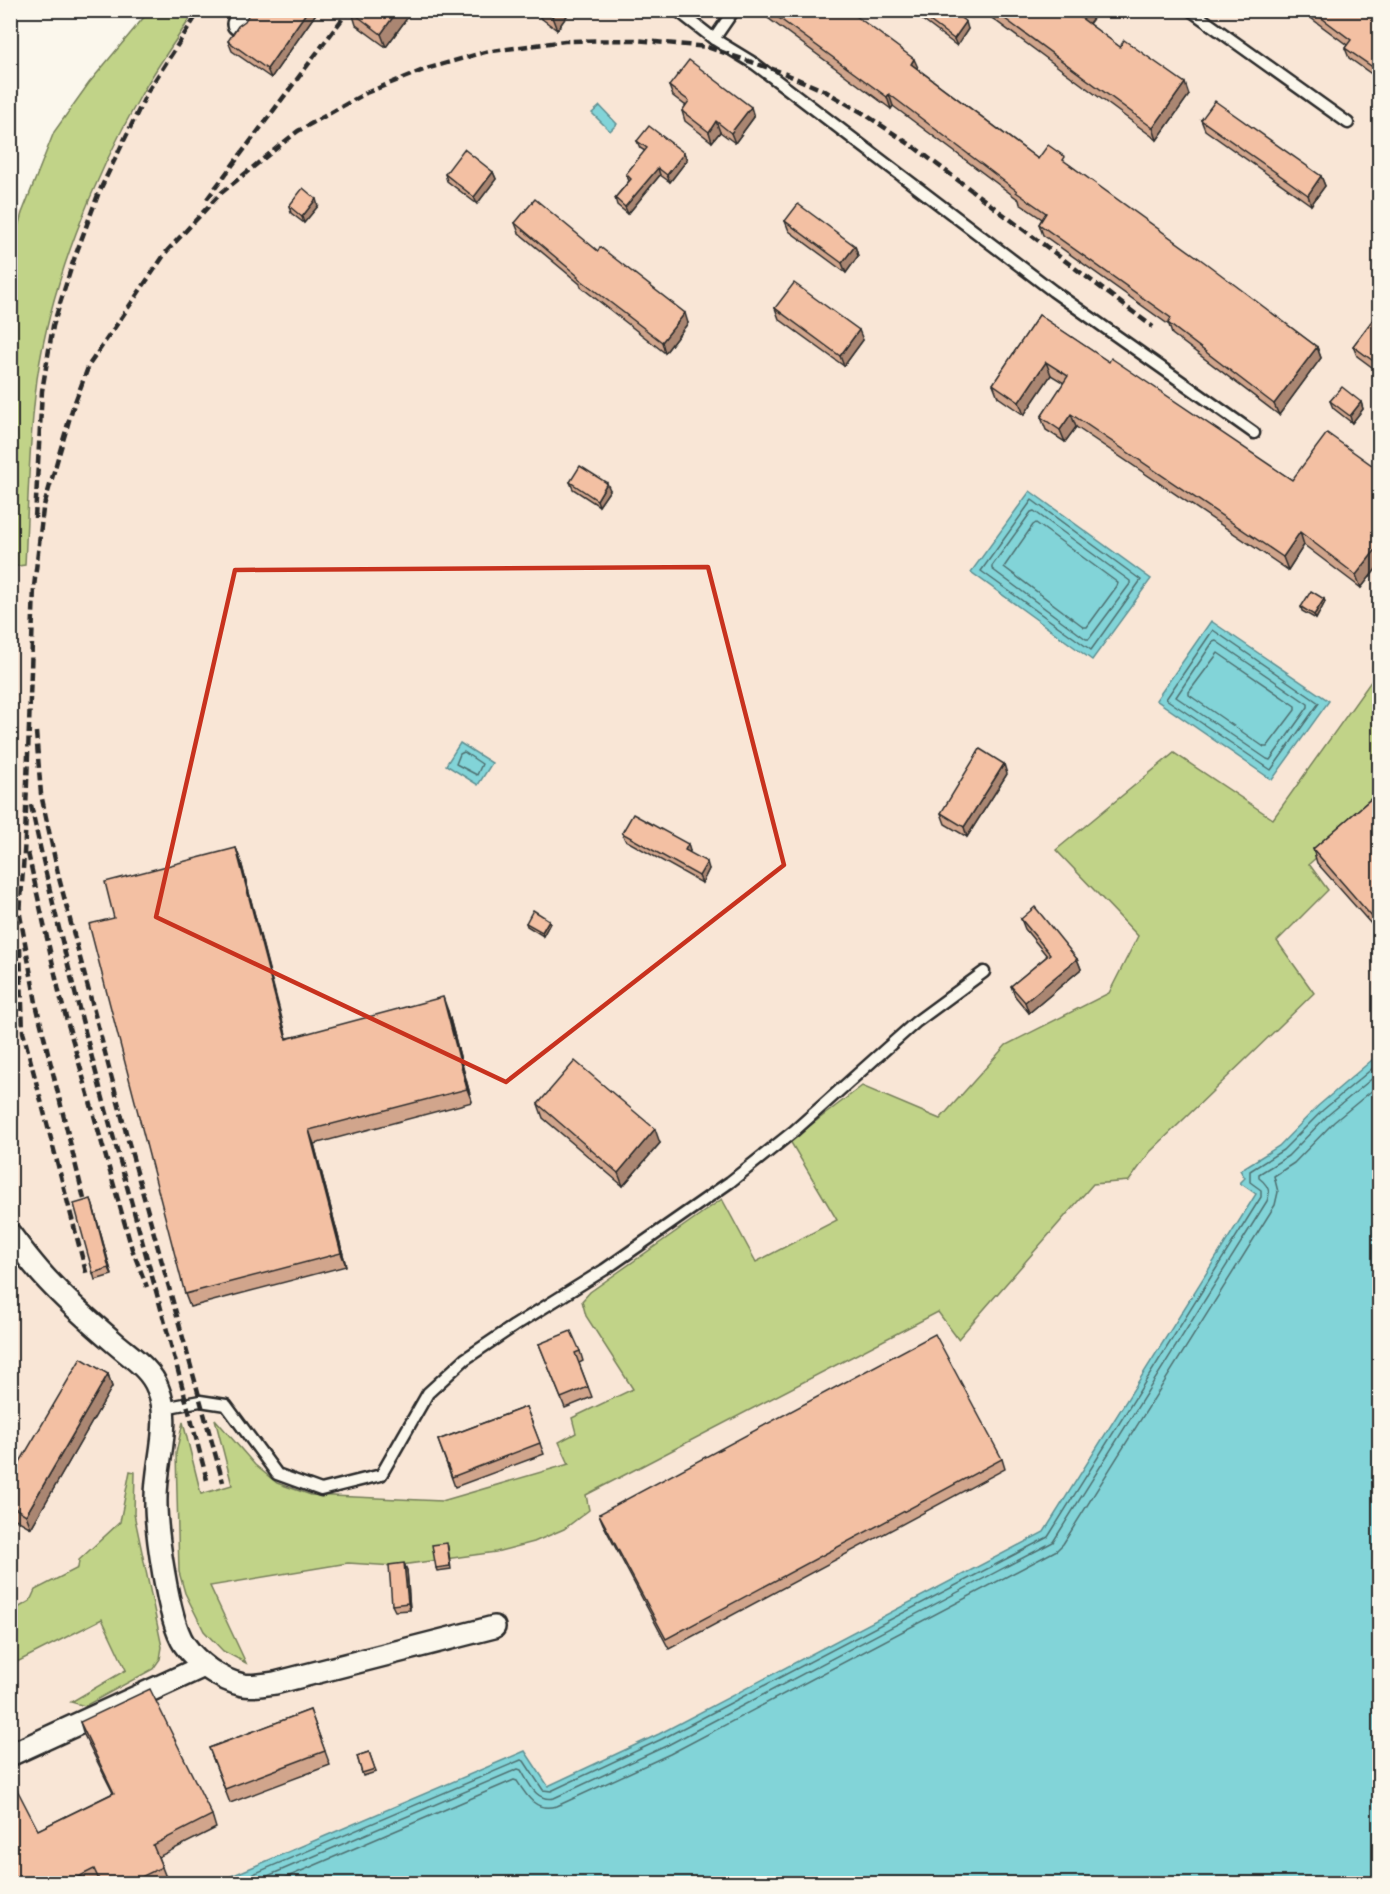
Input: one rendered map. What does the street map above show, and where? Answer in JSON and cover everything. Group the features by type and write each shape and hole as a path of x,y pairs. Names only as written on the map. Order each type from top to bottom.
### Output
{"street":[{"path":"10,1234 30,1262 55,1288 136,1360 158,1387 164,1408 155,1499 167,1588 175,1620 184,1643 204,1666 222,1678 245,1686 275,1683 494,1627"},
{"path":"10,1755 204,1666"}],"lane":[{"path":"676,10 714,39 755,64 1053,291 1254,433"},
{"path":"714,39 734,10"},
{"path":"1190,10 1348,123"},
{"path":"164,1408 200,1401 226,1405 277,1474 321,1490 381,1475 429,1393 465,1359 604,1270 730,1182 794,1131 916,1022 984,972"}],"highlighted area":[{"path":"708,567 784,865 506,1082 156,917 235,570"}],"shaded area":[{"path":"150,11 1379,11 1379,1054 1318,1106 1279,1146 1240,1170 1245,1178 1240,1183 1256,1193 1044,1532 659,1734 547,1786 525,1751 215,1883 11,1883 10,204 22,212 54,132 89,83"}],"green space":[{"path":"150,10 195,11 123,127 91,196 63,269 52,306 34,402 25,565 11,567 11,251 22,213 54,132 89,83"},
{"path":"1379,670 1379,802 1309,864 1328,890 1277,941 1314,993 1150,1152 1129,1181 1093,1184 958,1339 938,1312 586,1495 589,1510 564,1529 534,1542 496,1552 394,1566 348,1563 210,1586 246,1663 223,1651 204,1631 185,1593 179,1572 176,1453 183,1422 201,1494 232,1485 215,1419 255,1465 277,1483 311,1495 442,1501 569,1464 559,1442 576,1433 572,1418 633,1389 586,1316 582,1301 590,1292 722,1199 756,1262 837,1220 790,1141 862,1086 940,1119 1006,1045 1109,993 1138,936 1056,850 1174,753 1273,819"},
{"path":"130,1471 135,1472 134,1514 162,1647 160,1659 153,1669 85,1706 71,1702 126,1670 102,1619 11,1665 11,1612 30,1601 35,1590 78,1568 79,1560 120,1522"}],"water":[{"path":"600,106 617,124 610,131 592,113"},
{"path":"1030,491 1151,579 1092,660 971,572"},
{"path":"1211,621 1329,701 1272,780 1156,700"},
{"path":"460,743 492,763 478,785 446,765"},
{"path":"1379,1054 1379,1883 215,1883 525,1751 548,1786 659,1734 1044,1532 1256,1194 1240,1183 1245,1178 1240,1170 1279,1146 1318,1106"}],"building":[{"path":"251,10 308,10 267,69 228,41"},
{"path":"352,10 398,10 381,34"},
{"path":"543,10 557,10 552,17"},
{"path":"768,10 848,10 914,59 911,64 1038,159 1048,145 1065,157 1063,160 1317,347 1274,404 1168,323 1171,318 1039,224 1046,213 889,94 887,97"},
{"path":"915,10 950,10 966,22 954,39"},
{"path":"993,10 1085,10 1080,17 1120,47 1124,40 1185,83 1153,128"},
{"path":"1311,10 1380,10 1380,72 1345,48 1351,40"},
{"path":"689,60 751,107 731,133 716,121 709,132 682,111 689,101 669,86"},
{"path":"1215,101 1321,176 1308,195 1201,120"},
{"path":"649,126 684,153 667,175 658,168 625,207 615,198 631,179 626,174 647,148 637,141"},
{"path":"464,149 493,172 474,197 445,174"},
{"path":"303,188 316,199 302,217 289,206"},
{"path":"535,199 598,251 600,247 685,313 662,342 577,277 515,223"},
{"path":"798,204 855,246 842,263 785,221"},
{"path":"794,283 859,330 840,356 775,308"},
{"path":"1380,310 1380,358 1376,363 1353,346"},
{"path":"1039,315 1109,362 1111,358 1292,480 1327,433 1380,471 1380,544 1356,575 1300,532 1283,557 1071,414 1060,430 1041,417 1068,376 1046,362 1019,402 993,384"},
{"path":"1342,387 1361,402 1350,416 1330,401"},
{"path":"580,466 607,483 597,500 570,482"},
{"path":"1311,591 1324,599 1314,615 1301,607"},
{"path":"980,749 1004,764 964,827 941,813"},
{"path":"1380,791 1380,926 1313,849"},
{"path":"633,814 688,844 685,850 707,862 699,876 622,833"},
{"path":"236,848 286,1039 443,997 467,1089 309,1130 341,1253 185,1294 89,924 114,918 105,882"},
{"path":"1035,907 1077,959 1025,1002 1011,986 1050,954 1021,919"},
{"path":"533,910 549,920 542,932 526,923"},
{"path":"575,1061 655,1129 618,1173 538,1104"},
{"path":"91,1199 109,1268 93,1273 74,1204"},
{"path":"571,1331 580,1351 575,1353 588,1387 561,1398 539,1344"},
{"path":"935,1334 1002,1459 666,1639 599,1514"},
{"path":"81,1358 108,1374 26,1515 10,1505 10,1479"},
{"path":"526,1407 540,1443 452,1477 438,1440"},
{"path":"447,1543 450,1566 436,1568 432,1545"},
{"path":"404,1563 408,1603 392,1605 389,1565"},
{"path":"150,1689 212,1815 153,1845 162,1867 127,1884 101,1884 94,1869 67,1884 10,1884 10,1776 38,1830 114,1793 80,1722"},
{"path":"310,1710 325,1751 225,1789 209,1748"},
{"path":"369,1752 375,1769 362,1773 357,1756"}],"railway":[{"path":"35,518 42,391 53,326 73,262 99,192 148,91 200,10"},
{"path":"207,199 349,10"},
{"path":"84,1199 37,1008 20,915 34,587 43,509 72,410 89,365 167,251 220,194 298,131 366,93 426,69 485,52 565,41 635,40 707,47 781,72 825,91 863,113 914,147 1153,327"},
{"path":"36,732 41,794 59,878 128,1140 223,1482"},
{"path":"31,805 93,1061 208,1484"},
{"path":"28,853 60,996 132,1249 147,1287"},
{"path":"20,948 23,1032 87,1276"}]}
